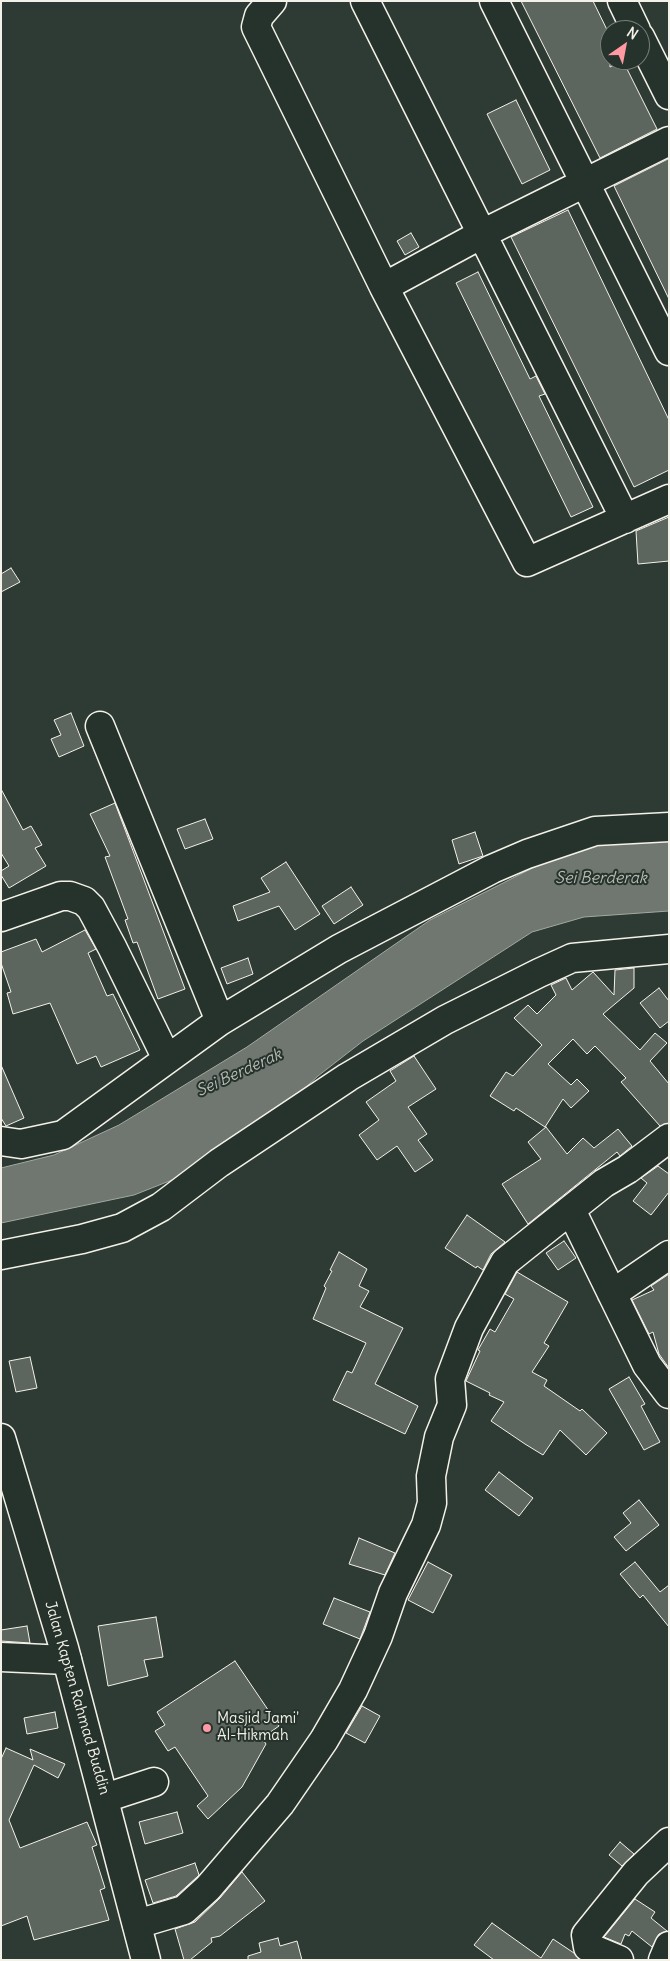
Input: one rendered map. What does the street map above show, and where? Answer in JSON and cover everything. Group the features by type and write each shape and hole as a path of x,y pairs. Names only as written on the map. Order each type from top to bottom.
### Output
{"street":[{"path":"272,1 259,16 256,28 384,287 524,560 530,562 669,499"},
{"path":"365,1 480,235 625,519"},
{"path":"494,1 669,351"},
{"path":"622,1 631,20"},
{"path":"650,57 669,95"},
{"path":"384,287 480,235 586,184 669,141"},
{"path":"100,726 220,1021"},
{"path":"1,1141 21,1144 63,1135 220,1021 339,949 492,869 526,854 595,831 669,827"},
{"path":"1,917 61,896 70,896 84,901 91,908 108,939 167,1059"},
{"path":"1,1255 82,1239 122,1228 161,1207 219,1163 348,1077 445,1020 555,965 572,958 669,949"},
{"path":"137,1924 184,1910 208,1888 280,1804 324,1740 353,1690 378,1636 393,1593 426,1525 432,1503 431,1476 439,1437 452,1405 450,1379 469,1328 505,1262 604,1183 628,1169 669,1138"},
{"path":"570,1210 658,1380"},
{"path":"612,1294 669,1255"},
{"name":"Jalan Kapten Rahmad Buddin","path":"1,1438 105,1798 146,1960"},
{"path":"1,1657 66,1660"},
{"path":"105,1798 154,1782"},
{"path":"619,1960 588,1947 586,1935 636,1873 669,1842"},
{"path":"663,1960 669,1946"}],"water":[{"name":"Sei Berderak","path":"669,835 669,911 584,917 532,932 363,1041 318,1076 274,1116 222,1143 177,1178 134,1195 1,1223 1,1168 54,1155 119,1125 247,1047 430,920 580,844"}],"building":[{"path":"521,1 593,1 602,20 600,20 600,70 628,70 657,129 600,158"},
{"path":"516,100 550,170 522,184 487,114"},
{"path":"669,160 669,299 614,186"},
{"path":"568,210 669,420 669,470 634,487 511,237"},
{"path":"411,233 419,247 405,255 397,241"},
{"path":"478,272 530,379 536,376 545,394 539,396 593,507 571,517 456,283"},
{"path":"669,517 669,561 638,564 636,531"},
{"path":"11,568 20,582 1,592 1,574"},
{"path":"71,713 84,746 59,757 51,739 61,735 54,720"},
{"path":"1,789 23,830 31,826 42,845 35,848 46,866 9,888 1,875 1,871 9,866 1,853"},
{"path":"115,803 185,989 158,999 137,942 133,943 125,920 128,919 105,857 110,856 90,814"},
{"path":"205,819 213,839 185,849 177,829"},
{"path":"475,832 483,856 459,864 452,840"},
{"path":"286,862 320,914 295,930 279,906 238,921 233,906 270,892 261,878"},
{"path":"351,887 363,905 334,924 322,906"},
{"path":"85,930 96,949 88,953 107,996 113,994 140,1050 101,1067 96,1056 77,1064 50,1003 13,1014 7,993 11,992 1,963 1,952 36,939 42,952"},
{"path":"248,958 253,974 227,984 221,968"},
{"path":"634,968 634,988 603,1014 640,1050 655,1033 667,1043 650,1061 669,1084 669,1123 660,1126 621,1082 626,1078 595,1046 587,1054 573,1039 548,1064 571,1085 577,1079 589,1091 571,1108 563,1099 545,1127 516,1108 514,1111 490,1096 506,1072 513,1076 542,1045 514,1018 528,1005 537,1014 556,995 551,985 566,978 572,990 593,972 614,995 615,970"},
{"path":"659,988 669,1001 669,1021 660,1028 640,1003"},
{"path":"414,1056 436,1089 408,1107 427,1134 418,1140 433,1160 415,1172 397,1146 377,1160 359,1135 379,1120 366,1102 396,1081 390,1071"},
{"path":"1,1065 24,1118 6,1126 1,1118"},
{"path":"546,1127 567,1154 583,1138 594,1148 618,1129 632,1146 620,1156 617,1152 528,1224 502,1184 541,1159 528,1142"},
{"path":"658,1166 669,1174 669,1192 651,1215 633,1201 647,1183 641,1178"},
{"path":"467,1215 505,1242 491,1254 483,1270 477,1266 476,1268 445,1248"},
{"path":"564,1241 576,1258 558,1270 546,1253"},
{"path":"339,1252 367,1269 359,1286 369,1291 360,1307 403,1328 375,1384 418,1406 405,1434 333,1400 347,1371 352,1373 366,1343 313,1319 326,1288 324,1286 332,1271 330,1270"},
{"path":"517,1272 568,1302 544,1343 549,1346 532,1372 547,1380 544,1386 580,1411 582,1409 607,1433 586,1455 560,1430 543,1455 525,1444 491,1421 504,1402 466,1381 480,1351 478,1350 490,1329 495,1332 514,1299 505,1294"},
{"path":"669,1274 669,1368 659,1354 653,1332 649,1334 632,1300 654,1290 651,1286"},
{"path":"30,1357 37,1388 16,1392 9,1361"},
{"path":"629,1377 645,1404 641,1406 660,1442 644,1450 609,1389"},
{"path":"499,1472 533,1498 519,1516 485,1490"},
{"path":"639,1500 659,1525 626,1551 614,1537 631,1523 623,1513"},
{"path":"359,1538 395,1553 385,1575 349,1564"},
{"path":"428,1562 452,1575 433,1613 408,1600"},
{"path":"635,1562 660,1592 669,1585 669,1627 643,1595 640,1598 620,1574"},
{"path":"334,1598 370,1612 360,1639 323,1624"},
{"path":"156,1617 163,1657 144,1660 148,1676 108,1686 98,1626"},
{"path":"27,1626 30,1643 1,1641 1,1630"},
{"name":"Masjid Jami' Al-Hikmah","path":"235,1661 279,1726 262,1738 266,1744 242,1787 208,1819 197,1806 208,1796 175,1747 168,1751 155,1731 165,1725 157,1712"},
{"path":"362,1706 380,1716 365,1743 346,1733"},
{"path":"55,1712 58,1728 27,1734 24,1718"},
{"path":"6,1748 33,1760 30,1749 65,1764 58,1778 34,1765 9,1820 20,1848 87,1822 97,1845 92,1847 105,1888 100,1890 109,1920 34,1940 27,1916 1,1926 1,1759"},
{"path":"177,1812 183,1833 145,1844 139,1822"},
{"path":"620,1842 634,1854 622,1866 609,1855"},
{"path":"195,1863 199,1875 197,1877 176,1896 153,1903 145,1880"},
{"path":"242,1872 265,1901 220,1936 211,1938 212,1942 190,1960 184,1960 175,1929 195,1922 220,1898"},
{"path":"635,1899 655,1912 651,1918 667,1931 659,1934 652,1947 632,1931 629,1936 625,1934 621,1944 604,1937"},
{"path":"492,1923 541,1958 553,1939 574,1953 580,1960 494,1960 474,1945"},
{"path":"278,1938 280,1946 297,1941 302,1960 248,1960 248,1956 261,1952 259,1943"}],"place":[{"name":"Masjid Jami' Al-Hikmah","path":"207,1728"}]}
